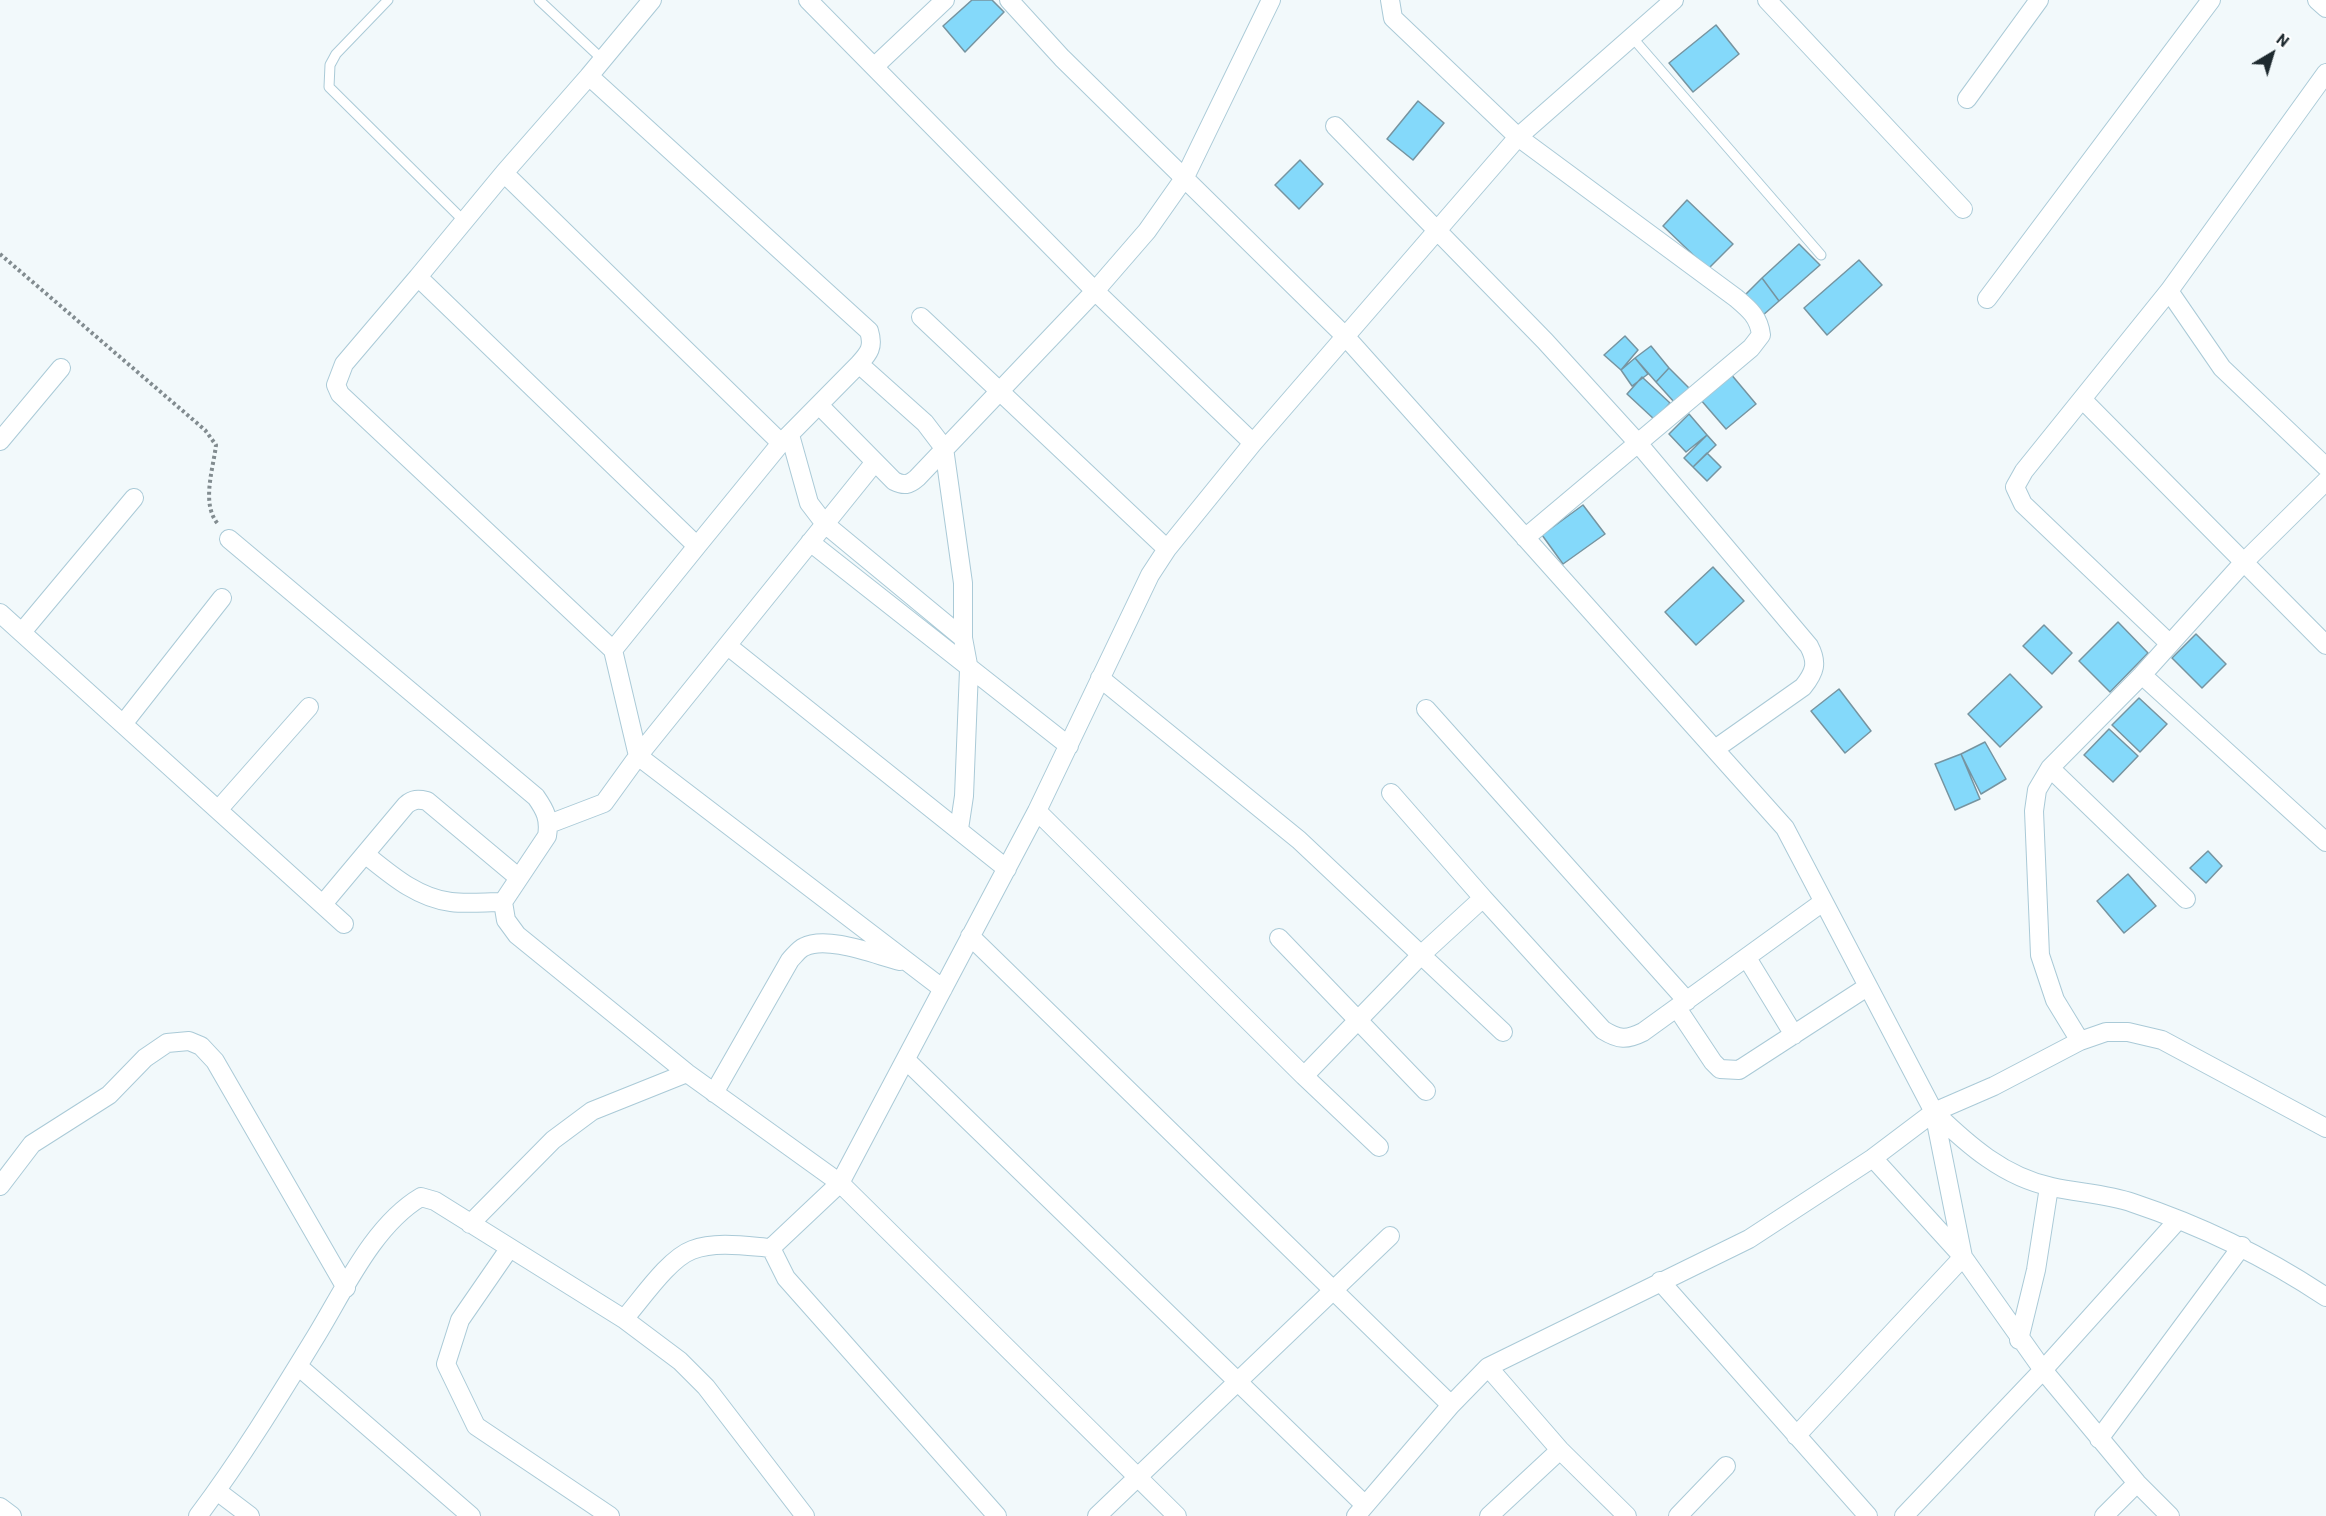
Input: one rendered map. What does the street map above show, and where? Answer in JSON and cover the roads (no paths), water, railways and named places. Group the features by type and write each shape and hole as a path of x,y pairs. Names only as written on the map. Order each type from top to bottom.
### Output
{"street":[{"path":"652,0 344,364 338,374 336,385 340,394 613,651 638,756 943,989"},
{"path":"808,0 1095,291 1253,443"},
{"path":"875,66 945,0"},
{"path":"1009,0 1062,58 1345,336 1785,828 1934,1112 1963,1257"},
{"path":"819,405 894,481 902,485 910,484 1095,291 1147,231 1185,177 1271,0"},
{"path":"1390,0 1393,18 1518,137 1736,298 1753,313 1760,324 1761,335 1751,348 1636,442 1525,538"},
{"path":"624,1319 676,1259 693,1249 723,1245 771,1248 840,1183 1037,812 1150,575 1167,549 1253,443 1518,137 1674,0"},
{"path":"1767,0 1963,210"},
{"path":"1967,99 2039,0"},
{"path":"1987,299 2211,0"},
{"path":"2317,0 2326,8"},
{"path":"2170,644 2023,504 2015,487 2024,471 2169,291 2326,73"},
{"path":"590,76 869,331 873,342 870,351 859,364 786,439 613,651"},
{"path":"1335,126 1545,341 1636,442 1809,646 1815,658 1812,676 1803,687 1714,749"},
{"path":"504,173 786,439 810,503 825,524 963,638"},
{"path":"418,277 697,546"},
{"path":"2169,291 2222,368 2326,467"},
{"path":"921,317 1167,549"},
{"path":"859,364 925,423 944,448 963,583 963,638 969,670 964,796 958,829"},
{"path":"2,433 61,368"},
{"path":"2083,400 2242,563 2326,645"},
{"path":"549,824 604,803 638,756 875,462"},
{"path":"2080,1041 2055,1000 2040,955 2034,811 2037,790 2050,768 2142,675 2242,563 2326,481"},
{"path":"22,633 134,498"},
{"path":"229,539 536,797 545,811 549,824 548,836 503,902 506,920 517,935 687,1073 840,1183 1178,1516"},
{"path":"810,542 1069,747"},
{"path":"123,724 222,598"},
{"path":"0,613 344,924"},
{"path":"728,646 1007,869"},
{"path":"2142,675 2326,842"},
{"path":"1100,678 1299,840 1503,1032"},
{"path":"218,810 309,707"},
{"path":"1426,709 1682,1004 1713,1062 1720,1068 1739,1070 1867,987"},
{"path":"2050,768 2186,899"},
{"path":"1391,793 1603,1030 1617,1038 1629,1038 1643,1032 1823,902"},
{"path":"323,904 411,800 427,801 519,878"},
{"path":"1037,812 1379,1147"},
{"path":"365,854 399,882 430,896 450,902 503,902"},
{"path":"1304,1076 1422,954 1484,898"},
{"path":"970,936 1451,1405"},
{"path":"1279,938 1426,1091"},
{"path":"714,1093 790,960 802,947 816,943 836,944 908,963"},
{"path":"1747,958 1794,1035"},
{"path":"906,1060 1236,1381 1360,1510 1451,1405 1488,1367 1749,1239 1872,1158 1934,1112 1995,1086 2080,1041 2106,1032 2128,1032 2162,1040 2326,1128"},
{"path":"0,1186 32,1144 108,1095 145,1058 167,1043 189,1041 201,1047 215,1061 346,1288"},
{"path":"470,1224 553,1140 592,1111 687,1073"},
{"path":"1934,1112 1967,1143 1994,1164 2049,1187 2131,1202 2178,1220 2242,1246 2326,1297"},
{"path":"1872,1158 1963,1257 2019,1340 2099,1439 2137,1483 2170,1516"},
{"path":"2019,1340 2036,1270 2049,1187"},
{"path":"198,1516 217,1491 298,1366 374,1242 395,1216 421,1197 435,1201 624,1319 680,1361 706,1387 805,1516"},
{"path":"1904,1516 2043,1370 2178,1220"},
{"path":"1097,1516 1390,1236"},
{"path":"2099,1439 2242,1246"},
{"path":"771,1248 786,1278 997,1516"},
{"path":"509,1249 460,1320 446,1364 476,1426 610,1516"},
{"path":"1796,1436 1963,1257"},
{"path":"1660,1281 1868,1516"},
{"path":"298,1366 471,1516"},
{"path":"1488,1367 1560,1450 1627,1516"},
{"path":"1490,1516 1560,1450"},
{"path":"1678,1516 1726,1466"},
{"path":"2104,1516 2137,1483"},
{"path":"217,1491 250,1516"},
{"path":"0,1508 12,1516"}],"lane":[{"path":"388,0 336,54 330,65 329,87 465,222"},
{"path":"539,0 603,60"},
{"path":"1631,36 1821,255"}]}
